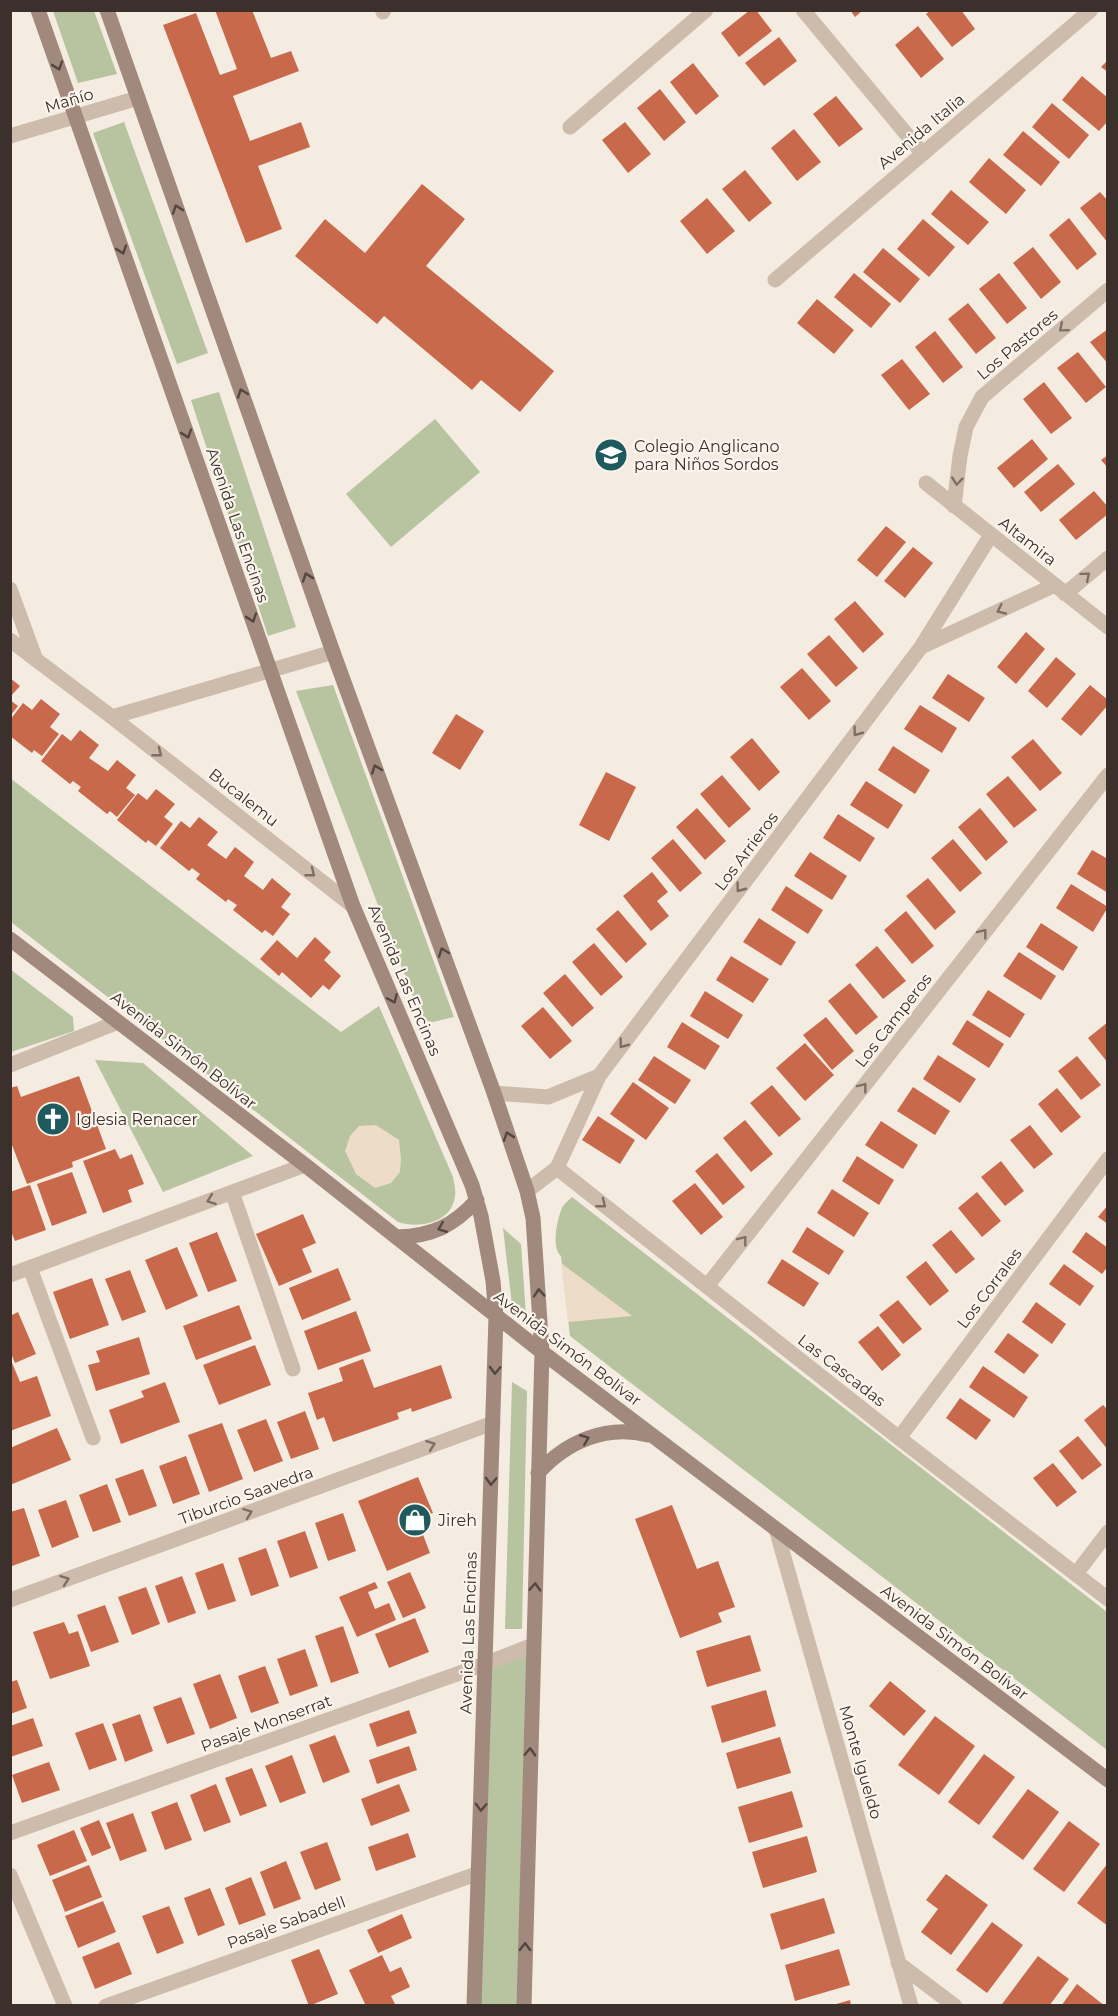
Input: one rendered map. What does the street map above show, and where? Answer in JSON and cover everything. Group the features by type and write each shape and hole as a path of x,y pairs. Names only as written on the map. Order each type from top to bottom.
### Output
{"main road":[{"name":"Avenida Las Encinas","path":"38,10 353,906 477,1200 492,1281 496,1317 474,2006"},
{"path":"107,10 333,652 494,1093 527,1191 535,1236 542,1352 524,2006"},
{"name":"Avenida Simón Bolívar","path":"10,939 305,1165 496,1317 1107,1780"},
{"path":"397,1237 410,1237 448,1226 457,1221 477,1200"},
{"path":"538,1473 561,1452 596,1435 632,1432 654,1436"}],"street":[{"path":"570,127 706,10"},
{"path":"802,10 923,154"},
{"name":"Avenida Italia","path":"775,280 1091,10"},
{"name":"Mañío","path":"10,136 138,98"},
{"name":"Los Pastores","path":"954,506 966,427 982,397 1107,290"},
{"name":"Altamira","path":"926,483 1107,627"},
{"name":"Los Arrieros","path":"527,1191 557,1168 599,1076 921,647 991,536"},
{"name":"Los Arrieros","path":"921,647 1060,590 1107,558"},
{"path":"10,589 36,660"},
{"name":"Bucalemu","path":"10,640 353,906"},
{"path":"112,717 333,652"},
{"name":"Los Camperos","path":"707,1286 1107,775"},
{"path":"10,1065 118,1022"},
{"path":"494,1093 548,1097 599,1076"},
{"name":"Los Corrales","path":"899,1438 1107,1160"},
{"path":"10,1275 305,1165"},
{"name":"Las Cascadas","path":"557,1168 1107,1599"},
{"path":"232,1192 293,1369"},
{"path":"30,1268 93,1438"},
{"name":"Tiburcio Saavedra","path":"10,1600 493,1423"},
{"name":"Monte Igueldo","path":"776,1529 911,2006"},
{"path":"1076,1574 1107,1532"},
{"name":"Pasaje Monserrat","path":"10,1833 534,1645"},
{"name":"Pasaje Sabadell","path":"106,2006 479,1873"},
{"path":"10,1875 65,2006"},
{"path":"898,1963 955,2006"}],"green space":[{"path":"53,11 94,11 117,74 78,83"},
{"path":"124,122 208,353 177,364 93,133"},
{"path":"219,392 296,627 268,636 191,400"},
{"path":"435,419 480,472 391,547 346,494"},
{"path":"333,685 454,1017 433,1022 422,1020 296,691"},
{"path":"10,778 341,1032 379,1006 453,1177 455,1196 448,1212 433,1222 424,1224 398,1222 11,922"},
{"path":"10,969 73,1017 74,1031 11,1052"},
{"path":"95,1060 143,1063 253,1156 163,1192"},
{"path":"572,1197 1107,1612 1107,1750 570,1336 561,1256 556,1240 562,1208"},
{"path":"503,1228 521,1244 526,1315 512,1305"},
{"path":"512,1382 527,1391 522,1629 505,1629"},
{"path":"533,1645 524,2005 474,2006 485,1664"}],"shaded area":[{"path":"376,1125 399,1140 401,1159 400,1172 391,1183 375,1188 356,1174 345,1151 350,1136 359,1126"},
{"path":"561,1263 632,1316 568,1322"}],"building":[{"path":"215,10 252,10 271,58 291,51 299,71 233,96 250,141 301,122 310,147 258,166 282,229 246,243 163,25 196,13 220,75 237,69"},
{"path":"750,10 756,10 772,31 739,57 721,33"},
{"path":"850,10 863,10 855,17"},
{"path":"931,10 961,10 975,29 952,47 926,14"},
{"path":"918,26 944,59 921,78 895,45"},
{"path":"779,37 797,61 764,86 745,63"},
{"path":"1108,60 1108,72 1101,67"},
{"path":"693,63 719,96 696,115 670,82"},
{"path":"1082,76 1108,98 1108,121 1099,131 1062,100"},
{"path":"660,89 686,122 664,141 637,108"},
{"path":"836,96 863,129 839,147 813,114"},
{"path":"1052,103 1089,135 1069,159 1032,127"},
{"path":"625,122 651,154 628,173 602,140"},
{"path":"794,129 821,162 797,181 771,148"},
{"path":"1023,131 1060,162 1041,186 1003,155"},
{"path":"989,158 1026,190 1006,214 969,182"},
{"path":"745,170 772,203 749,222 722,189"},
{"path":"422,184 465,219 426,266 554,371 520,412 481,380 472,390 384,316 377,324 295,256 325,219 365,253"},
{"path":"951,190 989,222 968,245 931,214"},
{"path":"1100,192 1108,201 1108,243 1080,208"},
{"path":"707,198 735,231 707,254 680,221"},
{"path":"1069,218 1097,254 1077,270 1049,235"},
{"path":"923,219 955,247 929,277 897,249"},
{"path":"1033,247 1061,282 1041,299 1013,263"},
{"path":"883,248 920,279 900,303 863,272"},
{"path":"854,273 891,304 871,328 834,297"},
{"path":"999,273 1027,308 1007,324 979,289"},
{"path":"817,299 854,330 834,354 797,323"},
{"path":"968,303 996,338 976,354 948,319"},
{"path":"1108,329 1108,364 1090,342"},
{"path":"935,331 963,367 943,383 915,347"},
{"path":"1078,352 1106,387 1086,403 1057,368"},
{"path":"902,359 930,394 909,410 881,375"},
{"path":"1044,382 1072,418 1051,434 1023,399"},
{"path":"1032,439 1048,459 1014,488 997,468"},
{"path":"1108,455 1108,468 1101,460"},
{"path":"1058,464 1075,484 1041,512 1024,492"},
{"path":"1094,491 1108,507 1108,514 1076,540 1059,520"},
{"path":"886,526 906,542 877,577 857,560"},
{"path":"913,547 933,563 905,598 884,581"},
{"path":"855,601 884,634 863,653 834,619"},
{"path":"1026,632 1045,649 1016,684 997,667"},
{"path":"829,635 858,668 836,687 807,654"},
{"path":"1056,657 1076,674 1047,708 1028,691"},
{"path":"802,668 831,701 809,720 780,687"},
{"path":"948,674 985,698 969,722 932,698"},
{"path":"10,678 20,686 10,697"},
{"path":"1090,685 1108,700 1108,705 1081,736 1061,719"},
{"path":"41,699 60,714 50,727 59,734 42,756 34,750 32,753 10,736 10,720 23,703 32,710"},
{"path":"10,700 18,706 10,716"},
{"path":"920,705 957,728 942,753 904,729"},
{"path":"456,714 484,731 460,770 432,753"},
{"path":"80,730 99,745 89,758 108,771 117,760 136,775 126,788 135,795 117,817 110,811 107,814 78,791 81,787 73,781 70,784 41,761 62,734 71,741"},
{"path":"752,738 780,772 759,791 730,757"},
{"path":"1033,739 1062,773 1040,791 1011,757"},
{"path":"893,746 930,770 915,794 878,770"},
{"path":"606,772 636,787 609,841 579,825"},
{"path":"722,775 751,809 729,828 700,794"},
{"path":"1008,776 1037,810 1014,828 986,794"},
{"path":"866,781 903,805 888,829 850,805"},
{"path":"156,789 175,804 164,817 173,824 156,846 148,840 146,843 117,820 138,793 147,800"},
{"path":"697,808 726,841 705,860 676,827"},
{"path":"980,808 1008,842 986,861 958,827"},
{"path":"838,814 875,838 860,862 823,838"},
{"path":"199,817 218,832 207,845 226,859 235,847 254,862 244,876 263,890 272,878 291,894 281,907 290,914 273,936 265,930 262,933 233,910 237,905 228,899 226,902 196,879 200,874 192,868 189,871 160,848 181,821 190,828"},
{"path":"673,839 702,873 680,892 651,858"},
{"path":"953,839 982,873 960,892 931,858"},
{"path":"1092,850 1108,859 1108,893 1077,874"},
{"path":"810,852 847,876 832,900 794,876"},
{"path":"652,872 668,892 657,901 669,916 651,931 623,896"},
{"path":"928,878 956,912 935,930 906,896"},
{"path":"1071,884 1108,907 1093,932 1056,908"},
{"path":"786,886 823,910 808,934 771,910"},
{"path":"618,910 647,944 626,963 596,929"},
{"path":"906,911 934,946 912,964 884,930"},
{"path":"759,918 796,942 781,966 743,942"},
{"path":"1041,923 1078,947 1063,971 1026,947"},
{"path":"315,937 331,952 324,960 341,976 329,990 323,985 311,998 282,972 279,976 260,959 277,940 297,958"},
{"path":"594,943 623,977 601,996 572,962"},
{"path":"877,946 906,981 883,999 855,965"},
{"path":"1019,952 1056,976 1041,1000 1003,976"},
{"path":"731,956 769,979 753,1003 716,980"},
{"path":"565,974 594,1008 572,1027 543,993"},
{"path":"850,983 878,1017 856,1035 828,1001"},
{"path":"988,990 1025,1014 1010,1038 972,1015"},
{"path":"705,991 743,1015 728,1039 690,1016"},
{"path":"543,1007 572,1041 550,1059 521,1026"},
{"path":"826,1017 854,1051 832,1070 803,1035"},
{"path":"967,1020 1004,1044 989,1068 952,1044"},
{"path":"682,1022 720,1046 705,1070 667,1047"},
{"path":"1108,1022 1108,1063 1088,1038"},
{"path":"805,1043 834,1075 805,1101 776,1068"},
{"path":"938,1055 976,1079 960,1103 923,1079"},
{"path":"654,1056 691,1080 675,1104 638,1080"},
{"path":"1077,1056 1101,1085 1081,1100 1058,1071"},
{"name":"Iglesia Renacer","path":"79,1076 106,1149 72,1162 73,1167 27,1184 12,1145 10,1145 10,1088 17,1086 21,1097"},
{"path":"633,1082 669,1108 646,1140 610,1114"},
{"path":"772,1085 801,1119 779,1137 750,1103"},
{"path":"913,1087 950,1111 935,1135 897,1111"},
{"path":"1057,1088 1081,1117 1061,1133 1038,1104"},
{"path":"598,1116 635,1140 620,1164 582,1140"},
{"path":"745,1120 773,1154 751,1172 723,1138"},
{"path":"881,1121 918,1145 903,1169 865,1145"},
{"path":"1030,1125 1053,1154 1034,1169 1010,1140"},
{"path":"115,1149 120,1159 132,1154 144,1184 128,1190 132,1202 103,1213 83,1161"},
{"path":"717,1153 745,1187 723,1205 695,1171"},
{"path":"857,1156 894,1180 879,1205 842,1181"},
{"path":"1001,1161 1024,1191 1005,1206 981,1177"},
{"path":"72,1172 87,1213 52,1226 37,1184"},
{"path":"695,1183 723,1217 701,1235 672,1201"},
{"path":"30,1185 46,1230 15,1241 10,1229 10,1192"},
{"path":"832,1189 869,1213 854,1237 817,1213"},
{"path":"977,1192 1001,1221 982,1237 958,1208"},
{"path":"1108,1205 1108,1224 1098,1217"},
{"path":"303,1214 316,1243 302,1249 312,1272 279,1286 256,1234"},
{"path":"807,1227 844,1251 829,1275 792,1252"},
{"path":"951,1230 975,1259 956,1274 932,1245"},
{"path":"217,1232 237,1281 208,1292 189,1243"},
{"path":"1086,1232 1108,1248 1108,1266 1102,1274 1072,1252"},
{"path":"177,1247 198,1296 166,1310 145,1260"},
{"path":"782,1259 819,1283 804,1307 767,1283"},
{"path":"926,1261 949,1291 930,1306 906,1277"},
{"path":"1064,1264 1094,1286 1080,1306 1049,1284"},
{"path":"338,1268 351,1300 302,1320 289,1288"},
{"path":"130,1270 146,1312 122,1321 105,1279"},
{"path":"92,1278 109,1325 70,1339 53,1292"},
{"path":"898,1300 922,1329 903,1344 879,1315"},
{"path":"1036,1302 1066,1324 1052,1344 1022,1322"},
{"path":"239,1305 252,1339 196,1360 183,1326"},
{"path":"356,1311 371,1351 318,1370 304,1331"},
{"path":"18,1312 36,1354 15,1363 10,1351 10,1316"},
{"path":"878,1326 901,1355 882,1371 858,1342"},
{"path":"1008,1333 1039,1355 1024,1374 994,1352"},
{"path":"139,1337 150,1374 96,1391 88,1365 100,1362 96,1351"},
{"path":"255,1345 271,1385 219,1405 203,1365"},
{"path":"10,1358 20,1382 37,1376 51,1416 10,1431"},
{"path":"363,1359 374,1388 441,1365 452,1398 412,1412 411,1408 397,1413 399,1419 333,1442 324,1417 317,1420 308,1393 343,1381 339,1368"},
{"path":"983,1366 1028,1397 1014,1418 969,1387"},
{"path":"165,1382 180,1422 121,1444 109,1410 144,1397 141,1391"},
{"path":"960,1398 991,1420 976,1440 946,1418"},
{"path":"1103,1405 1108,1410 1108,1450 1084,1420"},
{"path":"305,1411 319,1449 291,1459 277,1422"},
{"path":"266,1419 283,1461 254,1472 237,1430"},
{"path":"222,1423 243,1479 209,1492 188,1435"},
{"path":"57,1428 71,1460 10,1485 10,1448"},
{"path":"1078,1436 1102,1465 1082,1480 1059,1451"},
{"path":"186,1456 200,1494 173,1504 159,1466"},
{"path":"1053,1463 1077,1492 1057,1507 1033,1478"},
{"path":"143,1469 157,1506 129,1516 115,1479"},
{"path":"418,1477 433,1513 417,1519 430,1553 387,1571 358,1501"},
{"path":"107,1484 121,1522 93,1532 79,1495"},
{"path":"66,1500 79,1537 52,1548 38,1510"},
{"path":"672,1505 697,1569 718,1561 735,1607 718,1613 722,1622 680,1638 635,1519"},
{"path":"24,1508 40,1556 12,1566 10,1512"},
{"path":"343,1513 356,1551 328,1561 315,1523"},
{"path":"305,1531 318,1568 290,1578 277,1541"},
{"path":"266,1548 279,1586 251,1596 238,1558"},
{"path":"223,1563 236,1601 208,1610 195,1573"},
{"path":"410,1572 426,1608 403,1618 387,1582"},
{"path":"182,1576 196,1613 168,1623 155,1586"},
{"path":"375,1582 378,1588 368,1592 375,1609 389,1603 396,1620 357,1637 339,1597"},
{"path":"146,1587 160,1624 132,1635 118,1597"},
{"path":"105,1605 119,1642 91,1652 77,1615"},
{"path":"415,1618 429,1652 389,1668 375,1634"},
{"path":"64,1622 69,1634 78,1631 90,1666 50,1679 33,1632"},
{"path":"343,1626 359,1673 331,1683 315,1636"},
{"path":"750,1635 761,1671 707,1687 696,1651"},
{"path":"305,1649 318,1686 290,1696 277,1659"},
{"path":"265,1666 279,1703 251,1713 238,1676"},
{"path":"220,1674 237,1718 210,1729 193,1684"},
{"path":"17,1680 27,1708 10,1714 10,1682"},
{"path":"890,1681 926,1711 904,1736 869,1706"},
{"path":"766,1690 776,1726 722,1743 711,1706"},
{"path":"181,1697 195,1734 167,1744 153,1707"},
{"path":"409,1710 417,1733 377,1747 369,1724"},
{"path":"140,1714 153,1751 125,1762 112,1724"},
{"path":"935,1716 975,1746 939,1795 898,1765"},
{"path":"33,1718 43,1746 10,1757 10,1726"},
{"path":"103,1723 117,1760 89,1770 75,1733"},
{"path":"335,1735 350,1772 323,1783 309,1745"},
{"path":"780,1737 791,1773 737,1789 726,1753"},
{"path":"409,1746 417,1770 377,1784 369,1760"},
{"path":"984,1754 1015,1777 979,1825 948,1802"},
{"path":"292,1755 306,1793 280,1803 265,1766"},
{"path":"49,1762 60,1790 22,1803 12,1775"},
{"path":"252,1768 267,1806 240,1816 225,1778"},
{"path":"216,1784 231,1822 204,1832 190,1795"},
{"path":"399,1784 410,1811 371,1826 361,1799"},
{"path":"1028,1789 1059,1812 1023,1860 992,1837"},
{"path":"792,1791 803,1827 749,1843 738,1807"},
{"path":"177,1802 192,1840 165,1850 151,1812"},
{"path":"133,1813 147,1851 120,1861 106,1823"},
{"path":"99,1820 111,1848 92,1856 80,1828"},
{"path":"1069,1821 1100,1844 1064,1892 1033,1869"},
{"path":"74,1830 87,1861 50,1876 37,1845"},
{"path":"408,1833 416,1857 376,1871 368,1847"},
{"path":"807,1836 817,1872 763,1888 752,1852"},
{"path":"327,1842 341,1880 315,1890 300,1852"},
{"path":"286,1861 301,1899 274,1909 260,1872"},
{"path":"1108,1863 1108,1926 1077,1903"},
{"path":"89,1865 102,1897 65,1912 52,1880"},
{"path":"946,1874 988,1905 951,1955 921,1932 938,1909 926,1900"},
{"path":"251,1877 266,1915 239,1925 225,1888"},
{"path":"210,1888 225,1925 198,1936 184,1898"},
{"path":"824,1898 835,1933 781,1950 770,1914"},
{"path":"103,1901 116,1932 78,1948 65,1916"},
{"path":"169,1906 184,1943 157,1954 142,1916"},
{"path":"402,1914 412,1938 378,1953 367,1930"},
{"path":"992,1922 1023,1945 987,1993 956,1970"},
{"path":"119,1942 132,1974 95,1989 82,1957"},
{"path":"319,1949 338,1994 309,2006 291,1960"},
{"path":"839,1949 850,1985 795,2001 785,1965"},
{"path":"382,1955 390,1972 401,1967 410,1987 391,1996 396,2006 366,2006 349,1970"},
{"path":"1038,1956 1069,1979 1049,2006 1005,2006 1002,2004"},
{"path":"1077,1984 1105,2006 1061,2006"},
{"path":"850,2000 851,2006 833,2006 833,2005"}],"place":[{"name":"Colegio Anglicano para Niños Sordos","path":"611,455"},
{"name":"Iglesia Renacer","path":"53,1119"},
{"name":"Jireh","path":"415,1520"}]}
